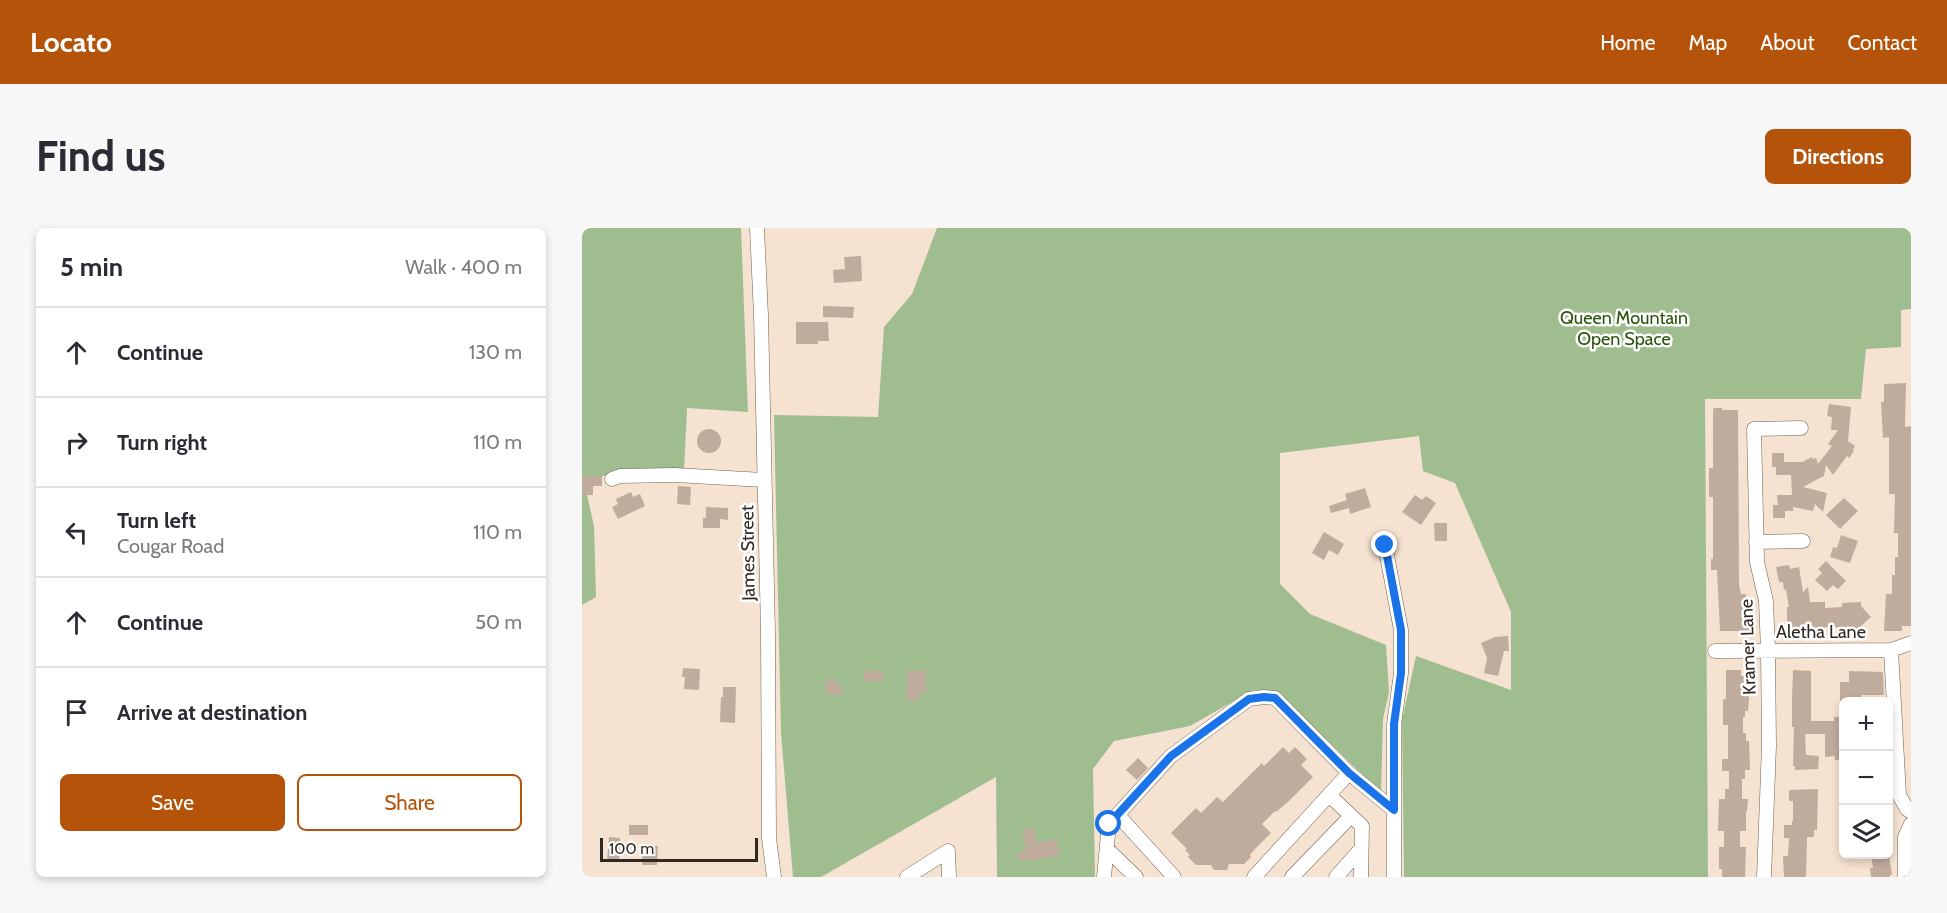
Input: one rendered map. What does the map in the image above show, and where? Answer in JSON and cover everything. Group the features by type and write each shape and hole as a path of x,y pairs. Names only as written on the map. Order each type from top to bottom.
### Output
{"street":[{"name":"James Street","path":"757,228 768,633 769,838 773,876"},
{"name":"Kramer Lane","path":"1764,877 1769,746 1767,601 1756,562 1754,429 1802,428"},
{"path":"612,479 620,476 675,475 764,480"},
{"path":"1756,542 1803,541"},
{"path":"1385,545 1401,630 1401,673 1394,724 1394,877"},
{"name":"Aletha Lane","path":"1715,651 1891,650 1911,643"},
{"path":"1891,650 1899,795 1911,812"},
{"path":"1104,877 1109,824 1171,756 1249,699 1275,698 1349,773 1394,810"},
{"path":"1254,877 1349,773"},
{"path":"1329,795 1362,826 1361,877"},
{"path":"1118,815 1174,877"},
{"path":"1293,877 1351,816"},
{"path":"1905,876 1905,837 1911,824"},
{"path":"1107,849 1136,877"},
{"path":"1336,877 1361,849"},
{"path":"907,877 948,851 949,877"}],"green space":[{"path":"582,228 741,228 748,412 687,408 684,472 583,477 594,526 596,597 582,605"},
{"name":"Queen Mountain Open Space","path":"937,228 1911,228 1911,309 1901,310 1901,347 1866,349 1861,399 1705,399 1708,877 1404,877 1402,720 1416,656 1511,690 1511,612 1455,483 1423,471 1419,436 1280,453 1280,584 1310,614 1386,645 1389,692 1383,719 1381,793 1278,692 1253,690 1190,726 1114,741 1093,769 1095,877 997,877 996,777 821,877 793,877 781,733 774,415 878,417 884,327 912,294"}],"building":[{"path":"861,256 862,281 834,283 833,270 845,269 844,257"},
{"path":"823,306 854,307 853,318 823,317"},
{"path":"796,322 828,322 829,341 818,341 818,344 796,344"},
{"path":"1906,383 1905,427 1911,426 1911,626 1902,626 1902,631 1884,631 1886,594 1892,594 1892,575 1895,575 1895,557 1898,557 1898,533 1894,533 1895,494 1889,494 1889,437 1883,438 1881,402 1884,402 1884,384"},
{"path":"1829,404 1851,407 1848,441 1855,446 1854,451 1849,458 1847,456 1833,475 1826,465 1824,476 1803,487 1827,493 1823,512 1815,504 1813,511 1793,507 1793,511 1785,511 1785,518 1773,518 1773,505 1778,505 1777,495 1792,495 1791,475 1776,475 1776,467 1772,467 1772,453 1784,453 1784,462 1802,462 1812,457 1816,458 1818,464 1832,446 1828,444 1838,430 1831,430 1832,417 1827,416"},
{"path":"1714,408 1738,410 1739,585 1741,594 1746,594 1746,619 1751,619 1751,631 1720,631 1717,570 1711,570 1713,497 1709,497 1709,468 1713,468"},
{"path":"709,429 718,432 721,441 718,450 709,453 700,450 697,441 700,432"},
{"path":"582,476 602,476 602,486 593,486 593,495 582,495"},
{"path":"678,486 691,487 690,505 677,504"},
{"path":"1365,488 1371,507 1350,514 1349,508 1331,513 1329,506 1347,500 1345,494"},
{"path":"631,492 633,497 640,494 645,506 618,519 612,507 618,504 616,499"},
{"path":"1415,495 1422,500 1426,496 1436,503 1421,525 1402,512"},
{"path":"1844,498 1858,511 1840,529 1826,515"},
{"path":"706,507 728,508 728,520 720,519 720,528 703,528"},
{"path":"1434,523 1447,523 1447,541 1435,541"},
{"path":"1324,532 1344,544 1338,555 1329,550 1324,560 1312,553"},
{"path":"1841,535 1858,541 1850,563 1830,557 1833,547 1837,548"},
{"path":"1826,561 1846,581 1838,589 1833,585 1827,591 1815,580 1822,573 1818,569"},
{"path":"1789,565 1790,569 1799,567 1803,592 1808,587 1810,602 1825,602 1825,608 1842,607 1842,603 1861,602 1861,606 1871,617 1861,626 1861,631 1849,632 1849,627 1825,627 1825,631 1792,630 1792,626 1787,626 1787,607 1789,607 1786,589 1784,590 1783,582 1779,582 1776,567"},
{"path":"1508,636 1509,651 1504,651 1498,676 1484,673 1487,658 1481,643 1495,637"},
{"path":"683,668 700,669 699,690 684,689"},
{"path":"1726,670 1741,670 1744,684 1747,684 1749,699 1748,711 1745,711 1745,717 1743,717 1743,733 1746,733 1746,741 1749,741 1750,770 1745,770 1745,779 1742,779 1742,799 1748,799 1746,831 1740,831 1740,847 1746,847 1745,877 1722,877 1722,869 1719,869 1719,847 1724,847 1724,831 1718,831 1719,799 1725,799 1725,789 1729,789 1729,771 1722,771 1722,759 1728,759 1728,725 1723,725"},
{"path":"1793,670 1811,671 1811,721 1834,721 1834,717 1839,717 1839,760 1835,760 1835,756 1825,757 1825,734 1805,734 1806,755 1819,756 1818,769 1795,770 1793,766"},
{"path":"864,671 883,671 883,681 864,682"},
{"path":"907,671 926,671 926,694 919,693 919,701 906,701"},
{"path":"1849,671 1883,672 1884,695 1840,697 1840,682 1849,682"},
{"path":"825,680 838,680 838,686 842,686 842,695 825,695"},
{"path":"723,687 736,687 735,723 720,722"},
{"path":"1283,747 1289,753 1295,747 1307,759 1301,765 1313,777 1262,824 1271,833 1244,864 1229,864 1227,870 1214,870 1211,865 1196,865 1188,857 1190,855 1185,850 1187,849 1171,833 1196,808 1201,813 1217,797 1223,802 1262,763 1264,766"},
{"path":"1138,758 1148,768 1137,780 1126,770"},
{"path":"1818,789 1817,830 1814,830 1814,837 1807,837 1806,877 1784,877 1783,856 1788,856 1789,838 1784,838 1784,825 1792,825 1793,821 1793,801 1789,801 1789,790"},
{"path":"629,825 648,825 648,835 629,835"},
{"path":"1034,828 1036,843 1057,839 1060,855 1019,861 1017,852 1026,850 1022,830"},
{"path":"609,837 620,838 619,862 607,861"},
{"path":"643,846 658,846 657,865 642,865"},
{"path":"1872,859 1890,859 1892,875 1890,877 1871,877 1870,868 1873,868"}],"route":[{"path":"1109,824 1171,756 1249,699 1264,697 1275,698 1349,773 1394,810 1394,724 1401,673 1401,630 1385,545"}]}
